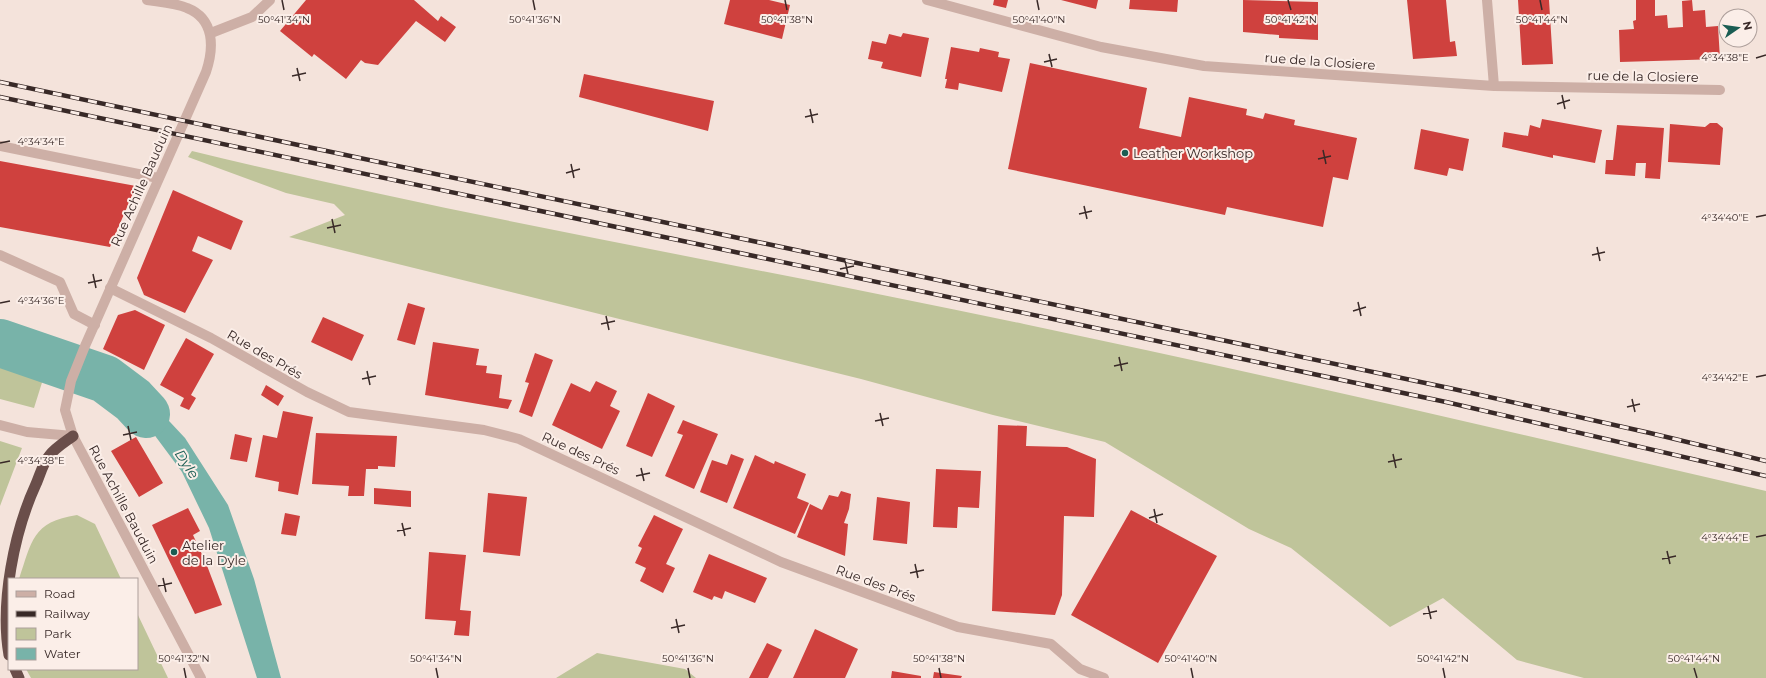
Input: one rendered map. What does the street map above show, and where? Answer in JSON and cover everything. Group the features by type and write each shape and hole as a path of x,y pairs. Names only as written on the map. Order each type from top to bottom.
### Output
{"highway":[{"path":"8,652 0,609 3,570 27,502 48,456 72,436"}],"street":[{"path":"147,0 187,8 203,18 211,33 252,17 270,0"},
{"name":"rue de la Closiere","path":"927,0 1101,47 1204,66 1494,86 1720,90"},
{"path":"1487,0 1494,86"},
{"name":"Rue Achille Bauduin","path":"201,678 72,436 65,410 71,381 85,346 206,72 211,55 211,33"},
{"path":"0,146 158,178"},
{"path":"0,255 60,282 74,314 95,325"},
{"name":"Rue des Prés","path":"110,288 211,338 337,408 349,412 484,430 519,439 780,562 958,627 1051,644 1080,668 1104,678"},
{"path":"0,425 27,432 72,436"}],"green space":[{"path":"192,151 503,220 920,302 1210,364 1766,491 1766,678 1584,678 1517,660 1443,598 1390,627 1291,548 1249,529 1105,442 993,415 861,379 289,237 345,215 334,204 286,193 188,157"},
{"path":"0,319 56,338 34,408 0,399"},
{"path":"0,441 22,448 0,506"},
{"path":"77,515 95,524 121,578 19,578 27,554 36,535 42,528 62,518"},
{"path":"138,615 168,678 31,678 27,670 138,670"},
{"path":"597,653 685,669 696,678 556,678"}],"water":[{"path":"98,365 111,369 140,390 185,438 228,505 254,579 281,678 257,678 209,528 182,472 153,433 117,397 90,384"}],"building":[{"path":"306,0 414,0 438,21 441,16 456,27 445,42 416,21 378,65 365,63 361,60 346,79 314,54 312,57 280,31"},
{"path":"730,0 769,0 790,5 782,39 724,24"},
{"path":"994,0 1008,0 1006,8 993,5"},
{"path":"1061,0 1098,0 1096,9"},
{"path":"1130,0 1178,0 1177,12 1129,9"},
{"path":"1243,0 1318,2 1318,40 1279,38 1279,35 1243,32"},
{"path":"1407,0 1446,0 1450,42 1455,41 1457,56 1413,59"},
{"path":"1518,0 1549,0 1553,64 1522,65"},
{"path":"1636,0 1655,0 1655,16 1667,15 1668,28 1683,27 1682,1 1692,0 1693,11 1705,10 1706,27 1718,26 1718,48 1719,48 1720,59 1620,62 1619,30 1634,29 1633,21 1636,20"},
{"path":"903,33 929,38 921,77 881,68 883,62 868,59 872,41 886,44 889,34 901,37"},
{"path":"951,47 979,52 980,48 999,52 998,57 1010,59 1002,92 959,83 958,90 945,88 947,79 945,79"},
{"name":"Leather Workshop","path":"1030,63 1147,88 1139,128 1181,137 1189,97 1247,109 1246,115 1263,119 1265,113 1295,120 1294,125 1357,138 1348,180 1333,177 1323,227 1227,207 1225,215 1008,169"},
{"path":"584,74 714,101 708,131 579,97"},
{"path":"1542,119 1602,130 1595,163 1553,155 1553,158 1502,147 1504,132 1528,136 1530,125 1540,128"},
{"path":"1710,123 1717,123 1723,128 1720,165 1668,162 1670,124 1705,127"},
{"path":"1617,125 1664,128 1660,179 1645,178 1646,163 1636,163 1635,176 1605,174 1606,160 1613,160"},
{"path":"1421,129 1469,139 1463,171 1449,168 1447,176 1414,169"},
{"path":"0,161 136,186 110,247 0,227"},
{"path":"173,190 243,221 231,250 198,236 192,251 213,260 185,313 144,295 137,278"},
{"path":"408,303 425,308 415,345 397,340"},
{"path":"135,310 165,325 144,370 103,349 118,315"},
{"path":"323,317 364,335 352,361 311,342"},
{"path":"186,338 214,354 191,395 196,398 189,410 180,406 184,398 160,385"},
{"path":"433,342 479,349 476,365 487,366 486,373 502,375 499,398 512,400 508,409 425,395"},
{"path":"535,353 553,360 532,417 519,412 529,383 525,382"},
{"path":"596,381 617,391 610,406 620,411 602,449 552,425 571,383 590,392"},
{"path":"266,385 284,396 278,406 261,395"},
{"path":"648,393 675,406 652,457 626,446"},
{"path":"283,411 313,417 298,495 278,491 279,482 255,477 263,435 277,438"},
{"path":"683,420 718,434 694,489 665,476 683,435 677,433"},
{"path":"998,425 1027,426 1026,446 1067,447 1096,459 1094,517 1064,516 1062,595 1055,615 992,611"},
{"path":"316,433 397,436 395,467 378,466 378,469 366,469 364,496 348,496 349,486 312,484"},
{"path":"235,434 252,438 247,462 230,459"},
{"path":"136,437 163,483 139,497 111,451"},
{"path":"731,454 744,459 727,503 700,492 712,460 727,465"},
{"path":"755,455 774,464 775,461 806,474 797,498 809,503 795,534 733,508"},
{"path":"936,469 981,471 979,508 958,507 957,528 933,527"},
{"path":"374,488 411,491 411,507 374,504"},
{"path":"841,491 851,494 849,509 844,523 848,524 845,556 797,537 810,504 822,510 829,495 838,497"},
{"path":"488,493 527,497 520,556 483,552"},
{"path":"877,497 910,502 907,544 873,540"},
{"path":"188,508 200,531 193,535 206,563 222,605 195,614 152,525"},
{"path":"1131,510 1217,556 1158,663 1071,615"},
{"path":"285,513 300,516 296,536 281,534"},
{"path":"654,515 683,529 666,564 675,568 663,593 640,581 646,568 635,563 642,548 638,546"},
{"path":"429,552 466,555 460,610 471,611 469,636 454,635 456,621 425,619"},
{"path":"709,554 767,578 755,603 725,591 722,599 714,596 712,600 693,592"},
{"path":"815,629 858,649 845,678 793,678"},
{"path":"767,643 782,650 768,678 749,678"},
{"path":"892,671 921,676 921,678 891,678"},
{"path":"934,672 962,676 961,678 933,678"}],"waterway":[{"name":"Dyle","path":"0,343 105,379 133,400 146,414"}],"railway":[{"path":"0,82 1449,388 1650,433 1766,461"},
{"path":"0,97 1446,402 1766,476"}],"place":[{"name":"Leather Workshop","path":"1125,153"},
{"name":"Atelier de la Dyle","path":"174,552"}]}
